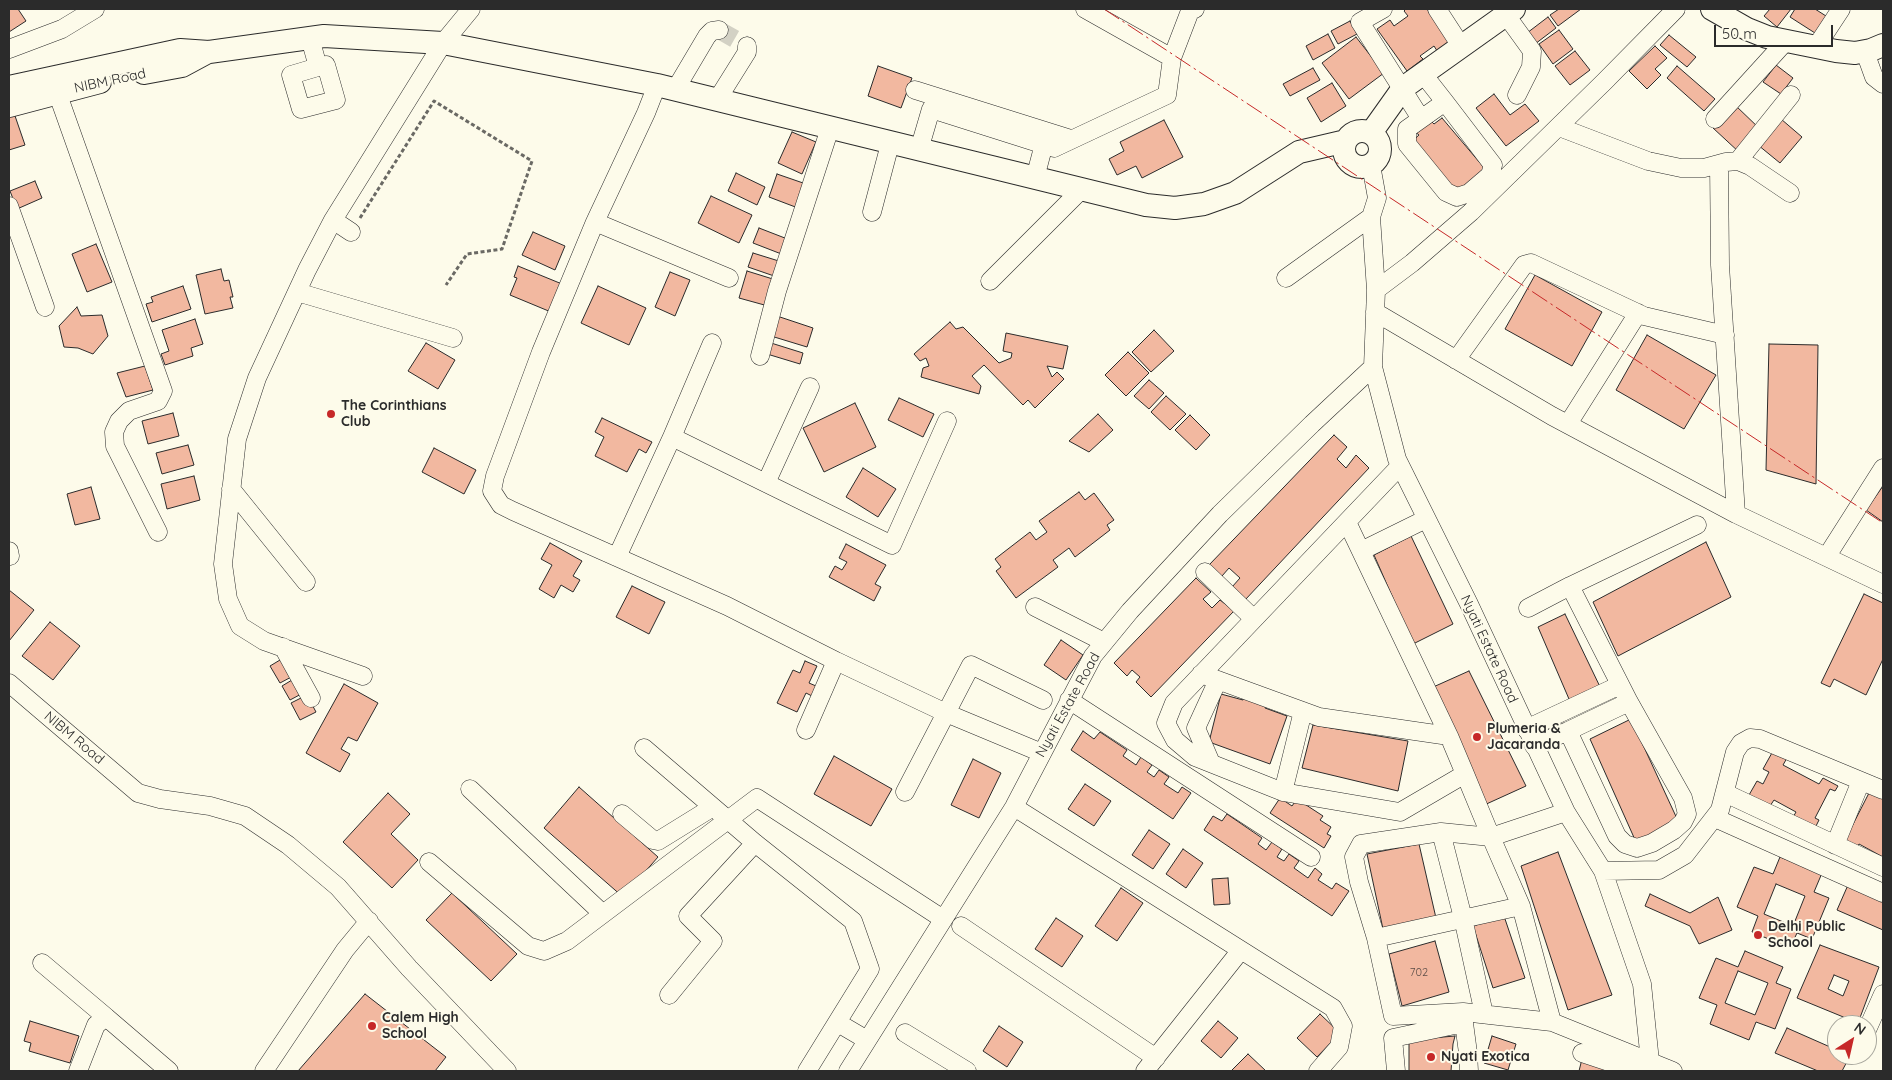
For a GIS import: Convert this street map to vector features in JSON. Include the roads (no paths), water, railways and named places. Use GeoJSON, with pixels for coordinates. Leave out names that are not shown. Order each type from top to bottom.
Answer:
{"type":"FeatureCollection","features":[{"type":"Feature","properties":{"kind":"main road"},"geometry":{"type":"LineString","coordinates":[[1712,9],[1747,29],[1767,37],[1855,53],[1874,48]]}},
{"type":"Feature","properties":{"kind":"main road"},"geometry":{"type":"LineString","coordinates":[[1371,133],[1402,88],[1510,12]]}},
{"type":"Feature","properties":{"kind":"main road"},"geometry":{"type":"LineString","coordinates":[[9,87],[180,50],[208,52],[324,36],[444,42],[666,88],[1146,206],[1174,208],[1204,204],[1235,193],[1299,152],[1346,141],[1354,133],[1365,131],[1371,133],[1379,142],[1381,148],[1378,160],[1372,165],[1361,168],[1350,163],[1344,152],[1346,141]]}},
{"type":"Feature","properties":{"kind":"main road","name":"NIBM Road"},"geometry":{"type":"LineString","coordinates":[[9,106],[104,80],[182,66],[208,52]]}},
{"type":"Feature","properties":{"kind":"street"},"geometry":{"type":"LineString","coordinates":[[9,49],[62,29],[95,9]]}},
{"type":"Feature","properties":{"kind":"street"},"geometry":{"type":"LineString","coordinates":[[363,676],[264,641],[240,626],[228,599],[224,564],[237,439],[257,378],[333,220],[444,42],[471,9]]}},
{"type":"Feature","properties":{"kind":"street"},"geometry":{"type":"LineString","coordinates":[[1085,9],[1172,58]]}},
{"type":"Feature","properties":{"kind":"street"},"geometry":{"type":"LineString","coordinates":[[919,150],[931,109],[1054,148],[1168,95],[1172,58],[1190,11],[1195,9]]}},
{"type":"Feature","properties":{"kind":"street"},"geometry":{"type":"LineString","coordinates":[[1383,9],[1360,22],[1421,119]]}},
{"type":"Feature","properties":{"kind":"street"},"geometry":{"type":"LineString","coordinates":[[1437,9],[1461,46]]}},
{"type":"Feature","properties":{"kind":"street"},"geometry":{"type":"LineString","coordinates":[[1376,290],[1412,263],[1471,212],[1559,127],[1676,9]]}},
{"type":"Feature","properties":{"kind":"street"},"geometry":{"type":"LineString","coordinates":[[1816,47],[1842,9]]}},
{"type":"Feature","properties":{"kind":"street"},"geometry":{"type":"LineString","coordinates":[[1510,12],[1532,51],[1532,67],[1517,95]]}},
{"type":"Feature","properties":{"kind":"street"},"geometry":{"type":"LineString","coordinates":[[719,30],[712,31],[707,36],[646,113],[595,222],[541,352],[495,476],[492,490],[501,505],[727,606],[946,714],[1042,753]]}},
{"type":"Feature","properties":{"kind":"street"},"geometry":{"type":"LineString","coordinates":[[310,38],[318,67]]}},
{"type":"Feature","properties":{"kind":"street"},"geometry":{"type":"LineString","coordinates":[[1715,119],[1786,41]]}},
{"type":"Feature","properties":{"kind":"street"},"geometry":{"type":"LineString","coordinates":[[717,100],[747,52],[747,46]]}},
{"type":"Feature","properties":{"kind":"street"},"geometry":{"type":"LineString","coordinates":[[1874,48],[1874,77],[1883,84]]}},
{"type":"Feature","properties":{"kind":"street"},"geometry":{"type":"LineString","coordinates":[[1423,74],[1445,102],[1493,166],[1490,175],[1469,193],[1457,197],[1446,192],[1407,144],[1407,129],[1445,102]]}},
{"type":"Feature","properties":{"kind":"street"},"geometry":{"type":"LineString","coordinates":[[915,90],[1071,139]]}},
{"type":"Feature","properties":{"kind":"street"},"geometry":{"type":"LineString","coordinates":[[57,92],[163,391],[158,401],[129,411],[120,421],[114,432],[115,446],[158,532]]}},
{"type":"Feature","properties":{"kind":"street"},"geometry":{"type":"LineString","coordinates":[[1738,162],[1792,95]]}},
{"type":"Feature","properties":{"kind":"street"},"geometry":{"type":"LineString","coordinates":[[1559,127],[1648,161],[1681,168],[1704,168],[1738,162],[1750,166],[1790,193]]}},
{"type":"Feature","properties":{"kind":"street"},"geometry":{"type":"LineString","coordinates":[[760,356],[777,291],[830,128]]}},
{"type":"Feature","properties":{"kind":"street"},"geometry":{"type":"LineString","coordinates":[[872,212],[890,144]]}},
{"type":"Feature","properties":{"kind":"street"},"geometry":{"type":"LineString","coordinates":[[1035,178],[1044,144]]}},
{"type":"Feature","properties":{"kind":"street"},"geometry":{"type":"LineString","coordinates":[[1719,164],[1720,265],[1736,514]]}},
{"type":"Feature","properties":{"kind":"street","name":"Nyati Estate Road"},"geometry":{"type":"LineString","coordinates":[[1372,165],[1377,198],[1371,217],[1376,290],[1373,367],[1397,459],[1469,604],[1566,812],[1603,871],[1642,984],[1646,1068]]}},
{"type":"Feature","properties":{"kind":"street"},"geometry":{"type":"LineString","coordinates":[[990,280],[1081,190]]}},
{"type":"Feature","properties":{"kind":"street"},"geometry":{"type":"LineString","coordinates":[[9,206],[45,307]]}},
{"type":"Feature","properties":{"kind":"street"},"geometry":{"type":"LineString","coordinates":[[1286,278],[1371,217]]}},
{"type":"Feature","properties":{"kind":"street"},"geometry":{"type":"LineString","coordinates":[[333,220],[351,232]]}},
{"type":"Feature","properties":{"kind":"street"},"geometry":{"type":"LineString","coordinates":[[595,222],[730,278]]}},
{"type":"Feature","properties":{"kind":"street"},"geometry":{"type":"LineString","coordinates":[[1456,360],[1524,265],[1532,263],[1638,313],[1725,335]]}},
{"type":"Feature","properties":{"kind":"street"},"geometry":{"type":"LineString","coordinates":[[297,292],[453,338]]}},
{"type":"Feature","properties":{"kind":"street"},"geometry":{"type":"LineString","coordinates":[[1375,312],[1568,424],[1736,514],[1883,584]]}},
{"type":"Feature","properties":{"kind":"street"},"geometry":{"type":"LineString","coordinates":[[1568,424],[1638,313]]}},
{"type":"Feature","properties":{"kind":"street"},"geometry":{"type":"LineString","coordinates":[[617,557],[672,437],[712,343]]}},
{"type":"Feature","properties":{"kind":"street","name":"Nyati Estate Road"},"geometry":{"type":"LineString","coordinates":[[848,1071],[1014,807],[1093,656],[1130,611],[1220,514],[1373,367]]}},
{"type":"Feature","properties":{"kind":"street"},"geometry":{"type":"LineString","coordinates":[[766,483],[810,387]]}},
{"type":"Feature","properties":{"kind":"street"},"geometry":{"type":"LineString","coordinates":[[672,437],[892,545],[947,421]]}},
{"type":"Feature","properties":{"kind":"street"},"geometry":{"type":"LineString","coordinates":[[1400,466],[1174,703],[1166,723],[1175,740],[1195,757],[1283,792],[1400,812],[1465,774]]}},
{"type":"Feature","properties":{"kind":"street"},"geometry":{"type":"LineString","coordinates":[[1827,556],[1883,468]]}},
{"type":"Feature","properties":{"kind":"street"},"geometry":{"type":"LineString","coordinates":[[231,489],[306,582]]}},
{"type":"Feature","properties":{"kind":"street"},"geometry":{"type":"LineString","coordinates":[[1361,551],[1426,519]]}},
{"type":"Feature","properties":{"kind":"street"},"geometry":{"type":"LineString","coordinates":[[1347,522],[1450,736],[1521,906],[1552,1022]]}},
{"type":"Feature","properties":{"kind":"street"},"geometry":{"type":"LineString","coordinates":[[1528,608],[1697,525]]}},
{"type":"Feature","properties":{"kind":"street"},"geometry":{"type":"LineString","coordinates":[[1205,572],[1254,619]]}},
{"type":"Feature","properties":{"kind":"street"},"geometry":{"type":"LineString","coordinates":[[1568,731],[1617,836],[1625,844],[1637,848],[1652,843],[1674,830],[1683,822],[1687,814],[1683,798],[1629,702],[1570,586]]}},
{"type":"Feature","properties":{"kind":"street"},"geometry":{"type":"LineString","coordinates":[[1035,607],[1104,642]]}},
{"type":"Feature","properties":{"kind":"street"},"geometry":{"type":"LineString","coordinates":[[283,647],[311,698]]}},
{"type":"Feature","properties":{"kind":"street"},"geometry":{"type":"LineString","coordinates":[[806,730],[836,661]]}},
{"type":"Feature","properties":{"kind":"street"},"geometry":{"type":"LineString","coordinates":[[905,792],[971,665],[1043,700]]}},
{"type":"Feature","properties":{"kind":"street"},"geometry":{"type":"LineString","coordinates":[[1201,674],[1319,717],[1450,736]]}},
{"type":"Feature","properties":{"kind":"street"},"geometry":{"type":"LineString","coordinates":[[1211,763],[1196,728],[1218,680]]}},
{"type":"Feature","properties":{"kind":"street","name":"NIBM Road"},"geometry":{"type":"LineString","coordinates":[[9,684],[138,793],[160,799],[210,806],[245,816],[312,863],[338,886],[369,922]]}},
{"type":"Feature","properties":{"kind":"street"},"geometry":{"type":"LineString","coordinates":[[1526,729],[1620,685]]}},
{"type":"Feature","properties":{"kind":"street"},"geometry":{"type":"LineString","coordinates":[[1070,700],[1311,856]]}},
{"type":"Feature","properties":{"kind":"street"},"geometry":{"type":"LineString","coordinates":[[1534,746],[1629,702]]}},
{"type":"Feature","properties":{"kind":"street"},"geometry":{"type":"LineString","coordinates":[[1283,792],[1303,711]]}},
{"type":"Feature","properties":{"kind":"street"},"geometry":{"type":"LineString","coordinates":[[1603,871],[1659,870],[1686,855],[1720,810],[1735,752],[1741,743],[1750,738],[1760,739],[1883,790]]}},
{"type":"Feature","properties":{"kind":"street"},"geometry":{"type":"LineString","coordinates":[[644,748],[755,843],[853,921],[870,968],[807,1071]]}},
{"type":"Feature","properties":{"kind":"street"},"geometry":{"type":"LineString","coordinates":[[1835,845],[1860,781]]}},
{"type":"Feature","properties":{"kind":"street"},"geometry":{"type":"LineString","coordinates":[[470,789],[603,914]]}},
{"type":"Feature","properties":{"kind":"street"},"geometry":{"type":"LineString","coordinates":[[1725,793],[1883,867]]}},
{"type":"Feature","properties":{"kind":"street"},"geometry":{"type":"LineString","coordinates":[[429,862],[528,946],[544,951],[567,942],[757,798],[943,919]]}},
{"type":"Feature","properties":{"kind":"street"},"geometry":{"type":"LineString","coordinates":[[622,814],[653,840],[658,841],[713,807]]}},
{"type":"Feature","properties":{"kind":"street"},"geometry":{"type":"LineString","coordinates":[[1014,807],[1333,1008],[1343,1026],[1339,1047],[1318,1071]]}},
{"type":"Feature","properties":{"kind":"street"},"geometry":{"type":"LineString","coordinates":[[1566,812],[1492,836],[1441,832],[1361,844],[1354,857],[1359,882],[1376,938],[1393,1016],[1463,1012],[1552,1022],[1646,1068]]}},
{"type":"Feature","properties":{"kind":"street"},"geometry":{"type":"LineString","coordinates":[[1715,818],[1883,893]]}},
{"type":"Feature","properties":{"kind":"street"},"geometry":{"type":"LineString","coordinates":[[1441,832],[1463,918],[1484,1014]]}},
{"type":"Feature","properties":{"kind":"street"},"geometry":{"type":"LineString","coordinates":[[668,995],[713,941],[688,916],[755,843]]}},
{"type":"Feature","properties":{"kind":"street"},"geometry":{"type":"LineString","coordinates":[[1376,938],[1521,906]]}},
{"type":"Feature","properties":{"kind":"street"},"geometry":{"type":"LineString","coordinates":[[264,1071],[345,950],[369,922],[409,968],[507,1071]]}},
{"type":"Feature","properties":{"kind":"street"},"geometry":{"type":"LineString","coordinates":[[961,926],[1151,1065],[1241,950]]}},
{"type":"Feature","properties":{"kind":"street"},"geometry":{"type":"LineString","coordinates":[[42,963],[169,1071]]}},
{"type":"Feature","properties":{"kind":"street"},"geometry":{"type":"LineString","coordinates":[[1874,1015],[1883,994]]}},
{"type":"Feature","properties":{"kind":"street"},"geometry":{"type":"LineString","coordinates":[[78,1071],[96,1025],[106,1017]]}},
{"type":"Feature","properties":{"kind":"street"},"geometry":{"type":"LineString","coordinates":[[838,1023],[867,1040]]}},
{"type":"Feature","properties":{"kind":"street"},"geometry":{"type":"LineString","coordinates":[[1396,1071],[1393,1038],[1464,1023],[1468,1071]]}},
{"type":"Feature","properties":{"kind":"street"},"geometry":{"type":"LineString","coordinates":[[905,1033],[967,1071]]}},
{"type":"Feature","properties":{"kind":"street"},"geometry":{"type":"LineString","coordinates":[[1582,1053],[1646,1068],[1673,1071]]}},
{"type":"Feature","properties":{"kind":"tunnel"},"geometry":{"type":"LineString","coordinates":[[719,30],[747,46]]}},
{"type":"Feature","properties":{"kind":"place","name":"The Corinthians Club"},"geometry":{"type":"Point","coordinates":[331,414]}},
{"type":"Feature","properties":{"kind":"place","name":"Plumeria & Jacaranda"},"geometry":{"type":"Point","coordinates":[1477,737]}},
{"type":"Feature","properties":{"kind":"place","name":"Delhi Public School"},"geometry":{"type":"Point","coordinates":[1758,935]}},
{"type":"Feature","properties":{"kind":"place","name":"Calem High School"},"geometry":{"type":"Point","coordinates":[372,1026]}},
{"type":"Feature","properties":{"kind":"place","name":"Nyati Exotica"},"geometry":{"type":"Point","coordinates":[1431,1057]}}]}
